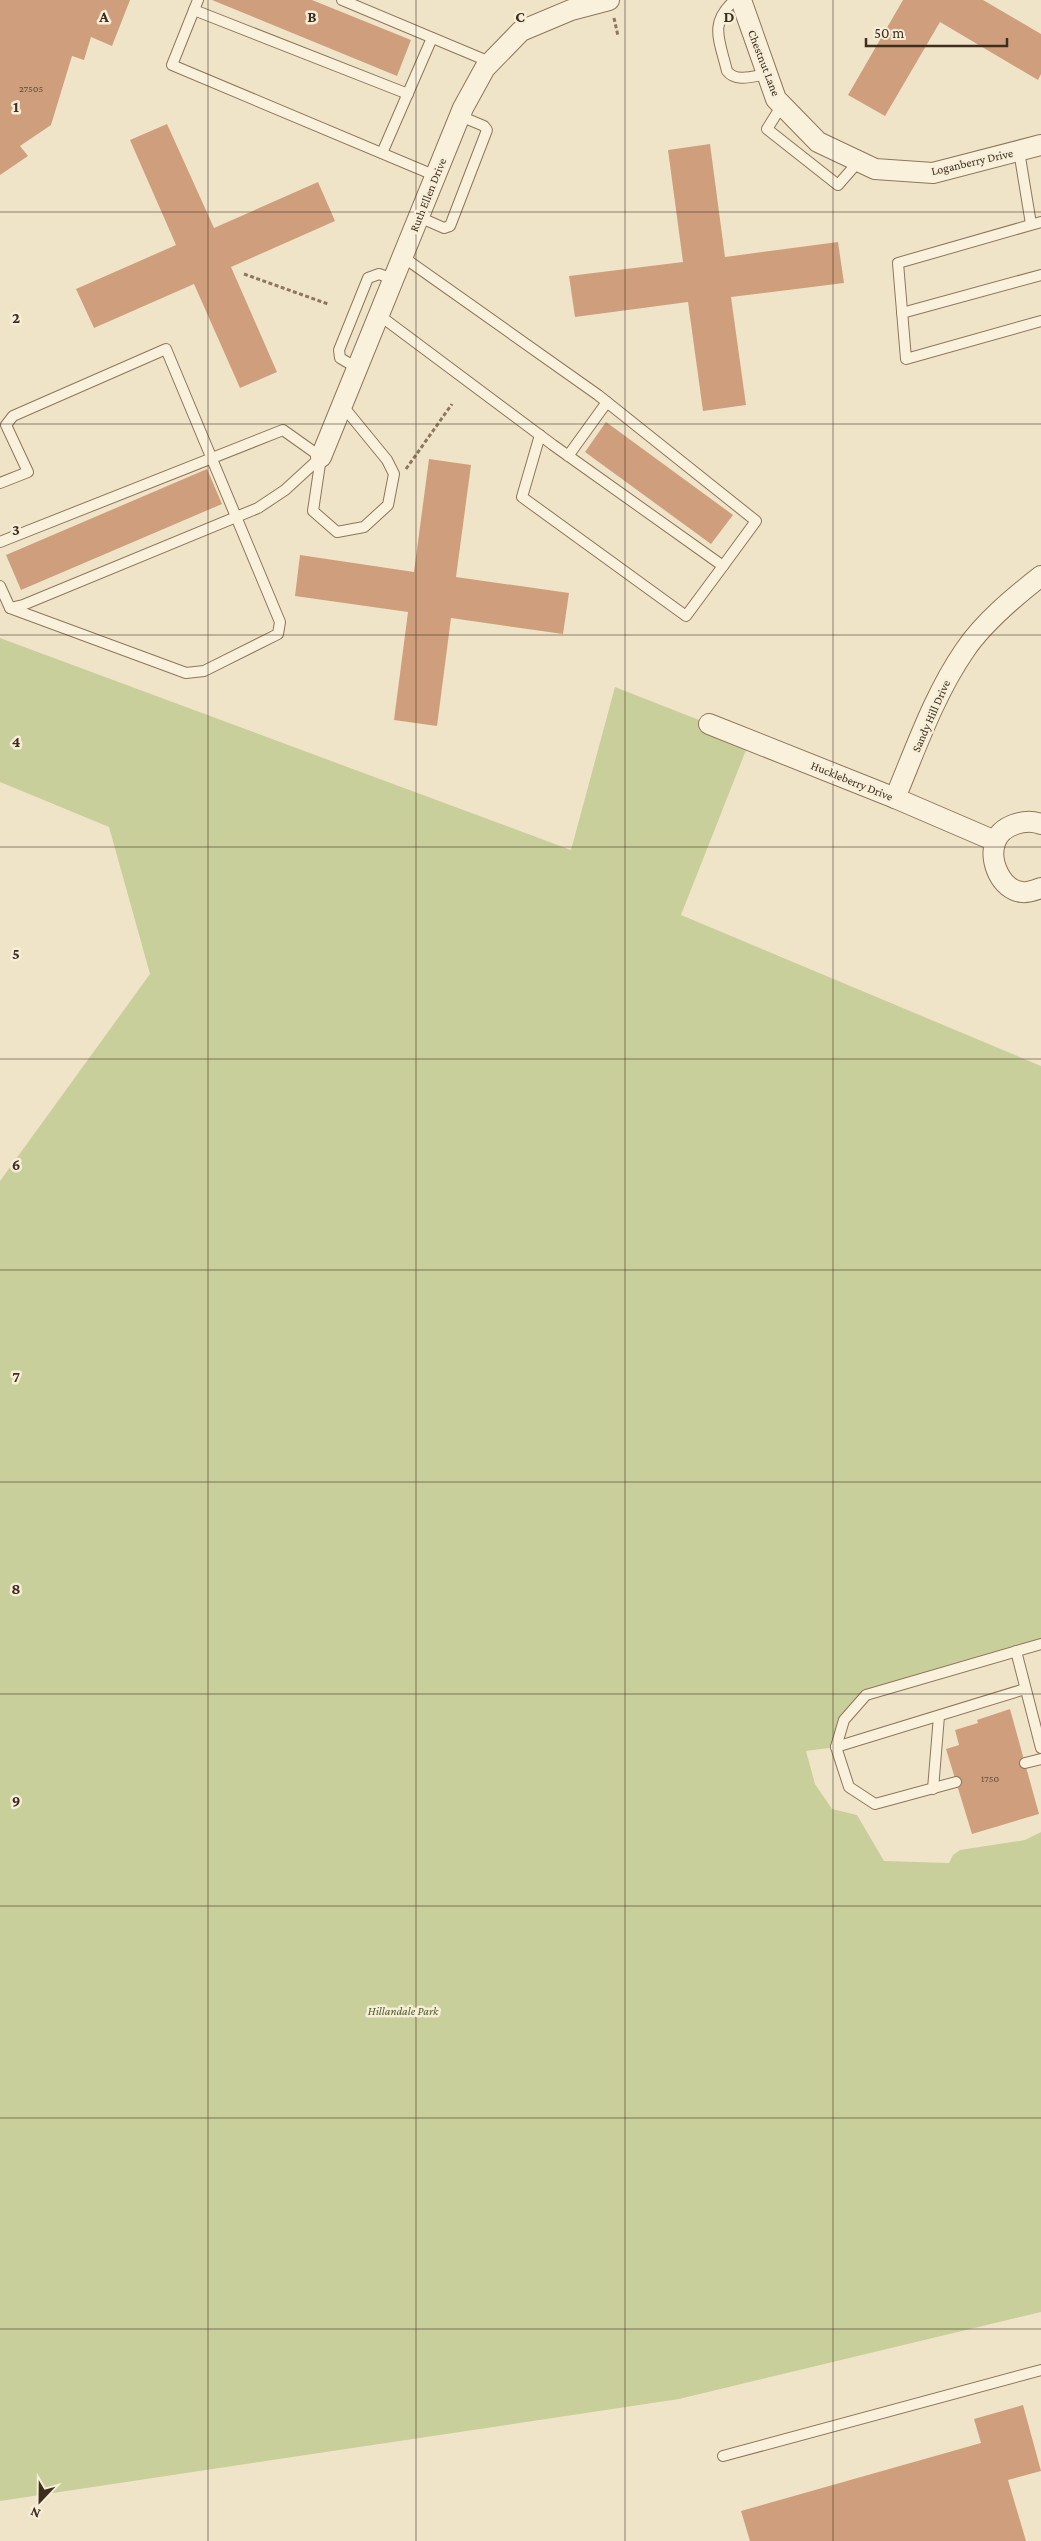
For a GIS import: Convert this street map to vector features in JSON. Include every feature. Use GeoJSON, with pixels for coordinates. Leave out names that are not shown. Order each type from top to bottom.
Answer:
{"type":"FeatureCollection","features":[{"type":"Feature","properties":{"kind":"street","name":"Chestnut Lane"},"geometry":{"type":"LineString","coordinates":[[741,0],[776,99],[818,142]]}},
{"type":"Feature","properties":{"kind":"street","name":"Ruth Ellen Drive"},"geometry":{"type":"LineString","coordinates":[[320,457],[460,116],[485,68],[521,31],[571,10],[611,8]]}},
{"type":"Feature","properties":{"kind":"street","name":"Loganberry Drive"},"geometry":{"type":"LineString","coordinates":[[818,142],[875,169],[933,174],[1041,145]]}},
{"type":"Feature","properties":{"kind":"street","name":"Sandy Hill Drive"},"geometry":{"type":"LineString","coordinates":[[895,798],[943,685],[966,648],[1011,600],[1041,576]]}},
{"type":"Feature","properties":{"kind":"street","name":"Huckleberry Drive"},"geometry":{"type":"LineString","coordinates":[[709,724],[895,798],[995,841]]}},
{"type":"Feature","properties":{"kind":"street"},"geometry":{"type":"LineString","coordinates":[[1041,824],[1035,821],[1014,824],[995,841],[994,857],[1001,878],[1010,887],[1022,892],[1041,888]]}},
{"type":"Feature","properties":{"kind":"lane"},"geometry":{"type":"LineString","coordinates":[[342,0],[357,3],[432,38],[490,62]]}},
{"type":"Feature","properties":{"kind":"lane"},"geometry":{"type":"LineString","coordinates":[[735,0],[723,10],[718,20],[717,30],[727,71],[731,77],[737,79],[767,74]]}},
{"type":"Feature","properties":{"kind":"lane"},"geometry":{"type":"LineString","coordinates":[[408,94],[196,5],[172,65],[436,176]]}},
{"type":"Feature","properties":{"kind":"lane"},"geometry":{"type":"LineString","coordinates":[[382,153],[432,38]]}},
{"type":"Feature","properties":{"kind":"lane"},"geometry":{"type":"LineString","coordinates":[[782,104],[767,129],[838,185],[859,161]]}},
{"type":"Feature","properties":{"kind":"lane"},"geometry":{"type":"LineString","coordinates":[[419,217],[444,228],[450,226],[487,130],[484,126],[460,116]]}},
{"type":"Feature","properties":{"kind":"lane"},"geometry":{"type":"LineString","coordinates":[[1018,151],[1036,223],[898,263],[906,359],[1041,321]]}},
{"type":"Feature","properties":{"kind":"lane"},"geometry":{"type":"LineString","coordinates":[[403,256],[607,402],[756,521],[686,616],[522,497],[540,435]]}},
{"type":"Feature","properties":{"kind":"lane"},"geometry":{"type":"LineString","coordinates":[[357,368],[340,358],[339,350],[357,305],[368,278],[379,274],[393,279]]}},
{"type":"Feature","properties":{"kind":"lane"},"geometry":{"type":"LineString","coordinates":[[902,313],[1041,275]]}},
{"type":"Feature","properties":{"kind":"lane"},"geometry":{"type":"LineString","coordinates":[[379,315],[568,456],[723,566]]}},
{"type":"Feature","properties":{"kind":"lane"},"geometry":{"type":"LineString","coordinates":[[0,483],[28,472],[6,425],[13,416],[166,348],[280,622],[278,634],[204,671],[186,673],[10,608],[0,586]]}},
{"type":"Feature","properties":{"kind":"lane"},"geometry":{"type":"LineString","coordinates":[[568,456],[607,402]]}},
{"type":"Feature","properties":{"kind":"lane"},"geometry":{"type":"LineString","coordinates":[[320,457],[313,511],[337,532],[364,527],[388,504],[394,474],[387,460],[342,406]]}},
{"type":"Feature","properties":{"kind":"lane"},"geometry":{"type":"LineString","coordinates":[[0,542],[283,430],[320,457]]}},
{"type":"Feature","properties":{"kind":"lane"},"geometry":{"type":"LineString","coordinates":[[10,608],[23,605],[258,508],[285,490],[320,457]]}},
{"type":"Feature","properties":{"kind":"lane"},"geometry":{"type":"LineString","coordinates":[[956,1782],[875,1804],[849,1787],[836,1747],[844,1720],[866,1695],[1041,1644]]}},
{"type":"Feature","properties":{"kind":"lane"},"geometry":{"type":"LineString","coordinates":[[1016,1651],[1041,1748]]}},
{"type":"Feature","properties":{"kind":"lane"},"geometry":{"type":"LineString","coordinates":[[836,1747],[1025,1689]]}},
{"type":"Feature","properties":{"kind":"lane"},"geometry":{"type":"LineString","coordinates":[[933,1789],[939,1716]]}},
{"type":"Feature","properties":{"kind":"lane"},"geometry":{"type":"LineString","coordinates":[[1025,1763],[1041,1759]]}},
{"type":"Feature","properties":{"kind":"lane"},"geometry":{"type":"LineString","coordinates":[[724,2456],[1041,2370]]}},
{"type":"Feature","properties":{"kind":"path"},"geometry":{"type":"LineString","coordinates":[[611,8],[618,36]]}},
{"type":"Feature","properties":{"kind":"path"},"geometry":{"type":"LineString","coordinates":[[244,274],[328,304]]}},
{"type":"Feature","properties":{"kind":"path"},"geometry":{"type":"LineString","coordinates":[[404,472],[452,404]]}},
{"type":"Feature","properties":{"kind":"green space","name":"Hillandale Park"},"geometry":{"type":"Polygon","coordinates":[[[0,638],[571,850],[615,687],[750,740],[681,915],[1041,1066],[1041,1644],[866,1695],[844,1720],[836,1747],[806,1751],[815,1784],[832,1809],[857,1815],[884,1861],[949,1863],[953,1855],[960,1850],[1025,1840],[1041,1832],[1041,2312],[679,2399],[0,2501],[0,1181],[150,974],[109,827],[0,782],[0,638]]]}},
{"type":"Feature","properties":{"kind":"building"},"geometry":{"type":"Polygon","coordinates":[[[0,0],[130,0],[112,46],[91,37],[84,60],[72,56],[51,125],[20,146],[28,156],[0,175],[0,0]]]}},
{"type":"Feature","properties":{"kind":"building"},"geometry":{"type":"Polygon","coordinates":[[[212,0],[312,0],[411,40],[397,76],[212,0]]]}},
{"type":"Feature","properties":{"kind":"building"},"geometry":{"type":"Polygon","coordinates":[[[903,0],[983,0],[1041,34],[1041,74],[1038,80],[940,22],[885,116],[848,95],[903,0]]]}},
{"type":"Feature","properties":{"kind":"building"},"geometry":{"type":"Polygon","coordinates":[[[167,124],[214,228],[318,182],[335,221],[231,267],[277,372],[240,388],[194,284],[94,328],[76,289],[176,245],[130,140],[167,124]]]}},
{"type":"Feature","properties":{"kind":"building"},"geometry":{"type":"Polygon","coordinates":[[[710,144],[725,257],[838,242],[844,283],[731,297],[746,405],[703,411],[688,302],[575,317],[569,276],[683,262],[668,150],[710,144]]]}},
{"type":"Feature","properties":{"kind":"building"},"geometry":{"type":"Polygon","coordinates":[[[606,422],[733,515],[711,544],[585,452],[606,422]]]}},
{"type":"Feature","properties":{"kind":"building"},"geometry":{"type":"Polygon","coordinates":[[[429,459],[471,465],[456,577],[569,593],[563,634],[451,618],[437,726],[394,720],[408,612],[295,596],[300,555],[414,572],[429,459]]]}},
{"type":"Feature","properties":{"kind":"building"},"geometry":{"type":"Polygon","coordinates":[[[207,469],[222,504],[21,590],[6,555],[207,469]]]}},
{"type":"Feature","properties":{"kind":"building"},"geometry":{"type":"Polygon","coordinates":[[[1010,1709],[1039,1814],[972,1834],[946,1749],[959,1745],[955,1730],[978,1723],[977,1720],[1010,1709]]]}},
{"type":"Feature","properties":{"kind":"building"},"geometry":{"type":"Polygon","coordinates":[[[1023,2405],[1041,2471],[1008,2480],[1026,2541],[750,2541],[741,2511],[981,2443],[974,2419],[1023,2405]]]}}]}
